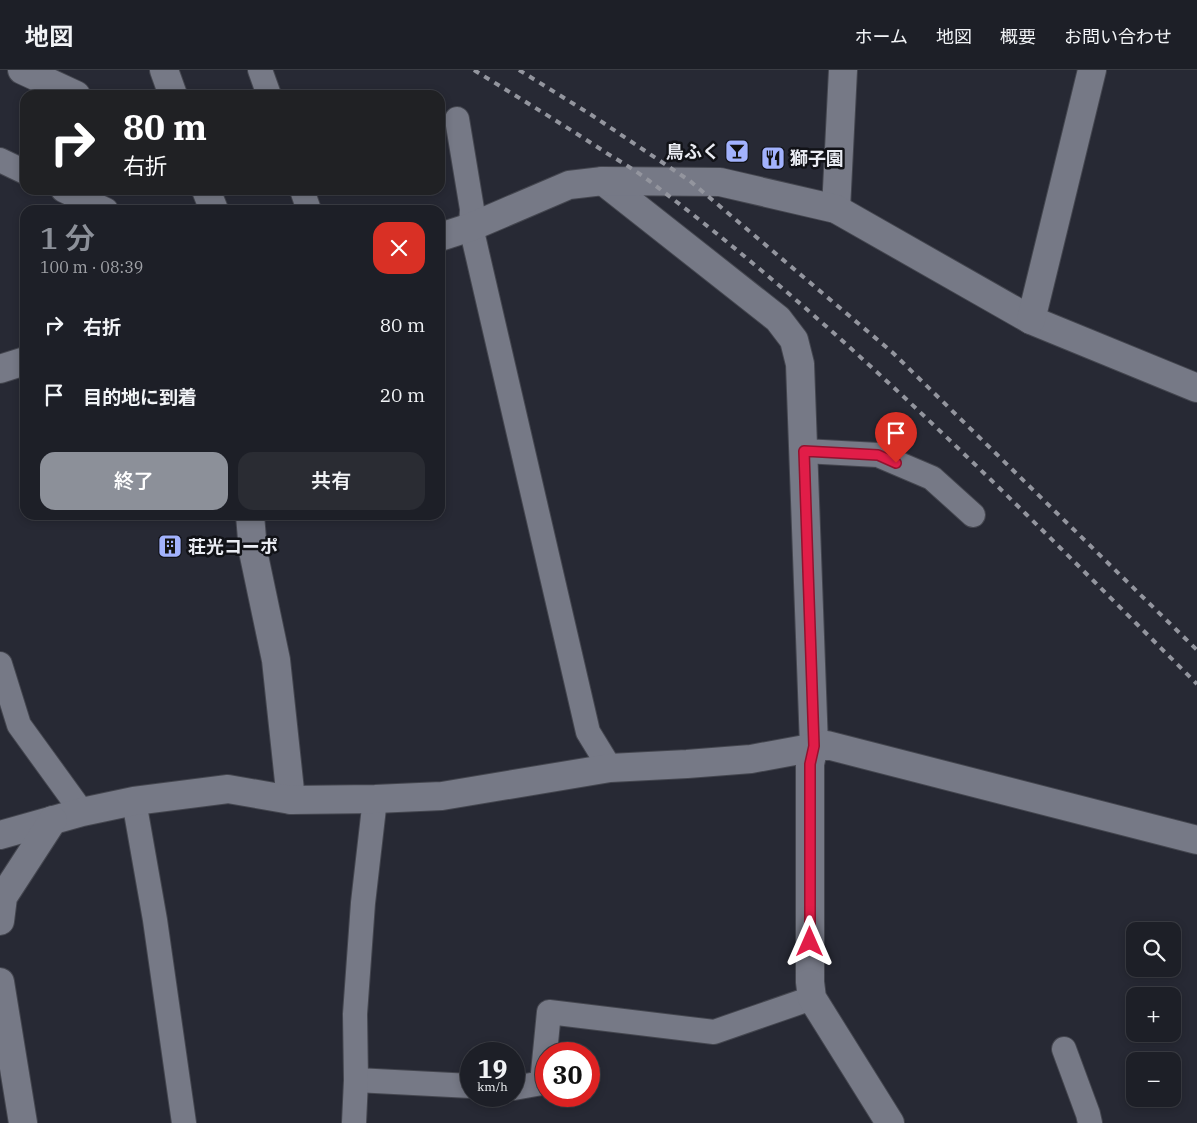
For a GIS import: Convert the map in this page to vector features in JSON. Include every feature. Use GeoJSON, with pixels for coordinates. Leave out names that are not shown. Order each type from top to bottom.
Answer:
{"type":"FeatureCollection","features":[{"type":"Feature","properties":{"kind":"street"},"geometry":{"type":"LineString","coordinates":[[22,70],[65,90]]}},
{"type":"Feature","properties":{"kind":"street"},"geometry":{"type":"LineString","coordinates":[[164,70],[171,90]]}},
{"type":"Feature","properties":{"kind":"street"},"geometry":{"type":"LineString","coordinates":[[836,209],[843,70]]}},
{"type":"Feature","properties":{"kind":"street"},"geometry":{"type":"LineString","coordinates":[[1031,320],[1092,70]]}},
{"type":"Feature","properties":{"kind":"street"},"geometry":{"type":"LineString","coordinates":[[603,181],[778,319],[794,340],[800,364],[814,746],[810,764],[810,982],[812,998],[890,1123]]}},
{"type":"Feature","properties":{"kind":"street"},"geometry":{"type":"LineString","coordinates":[[445,235],[569,185],[603,181],[720,182],[836,209],[1031,320],[1197,388]]}},
{"type":"Feature","properties":{"kind":"street"},"geometry":{"type":"LineString","coordinates":[[0,369],[20,363]]}},
{"type":"Feature","properties":{"kind":"street"},"geometry":{"type":"LineString","coordinates":[[251,520],[254,551],[276,660],[291,800]]}},
{"type":"Feature","properties":{"kind":"street"},"geometry":{"type":"LineString","coordinates":[[0,835],[82,812],[134,801],[228,789],[291,800],[442,796],[610,768],[751,759],[827,745],[1197,840]]}},
{"type":"Feature","properties":{"kind":"street"},"geometry":{"type":"LineString","coordinates":[[0,921],[4,897],[53,820]]}},
{"type":"Feature","properties":{"kind":"street"},"geometry":{"type":"LineString","coordinates":[[0,982],[23,1123]]}},
{"type":"Feature","properties":{"kind":"lane"},"geometry":{"type":"LineString","coordinates":[[260,70],[267,90]]}},
{"type":"Feature","properties":{"kind":"lane"},"geometry":{"type":"LineString","coordinates":[[457,118],[472,209],[471,226],[588,732],[610,768]]}},
{"type":"Feature","properties":{"kind":"lane"},"geometry":{"type":"LineString","coordinates":[[0,160],[20,170]]}},
{"type":"Feature","properties":{"kind":"lane"},"geometry":{"type":"LineString","coordinates":[[74,195],[95,205]]}},
{"type":"Feature","properties":{"kind":"lane"},"geometry":{"type":"LineString","coordinates":[[804,451],[878,455],[932,478],[973,515]]}},
{"type":"Feature","properties":{"kind":"lane"},"geometry":{"type":"LineString","coordinates":[[0,664],[20,725],[82,812]]}},
{"type":"Feature","properties":{"kind":"lane"},"geometry":{"type":"LineString","coordinates":[[354,1123],[356,1080],[355,1014],[363,903],[375,799]]}},
{"type":"Feature","properties":{"kind":"lane"},"geometry":{"type":"LineString","coordinates":[[134,801],[156,920],[184,1123]]}},
{"type":"Feature","properties":{"kind":"lane"},"geometry":{"type":"LineString","coordinates":[[525,1086],[542,1083],[549,1012],[714,1032],[812,998]]}},
{"type":"Feature","properties":{"kind":"lane"},"geometry":{"type":"LineString","coordinates":[[1064,1049],[1090,1123]]}},
{"type":"Feature","properties":{"kind":"lane"},"geometry":{"type":"LineString","coordinates":[[356,1080],[460,1085]]}},
{"type":"Feature","properties":{"kind":"railway"},"geometry":{"type":"LineString","coordinates":[[474,70],[641,175],[725,240],[796,300],[865,361],[1000,488],[1197,684]]}},
{"type":"Feature","properties":{"kind":"railway"},"geometry":{"type":"LineString","coordinates":[[519,70],[590,114],[690,181],[892,352],[1197,650]]}},
{"type":"Feature","properties":{"kind":"place","name":"鳥ふく"},"geometry":{"type":"Point","coordinates":[737,151]}},
{"type":"Feature","properties":{"kind":"place","name":"獅子園"},"geometry":{"type":"Point","coordinates":[773,158]}},
{"type":"Feature","properties":{"kind":"place","name":"荘光コーポ"},"geometry":{"type":"Point","coordinates":[170,546]}},
{"type":"Feature","properties":{"kind":"route"},"geometry":{"type":"LineString","coordinates":[[810,942],[810,764],[814,746],[804,451],[878,455],[896,463]]}}]}
